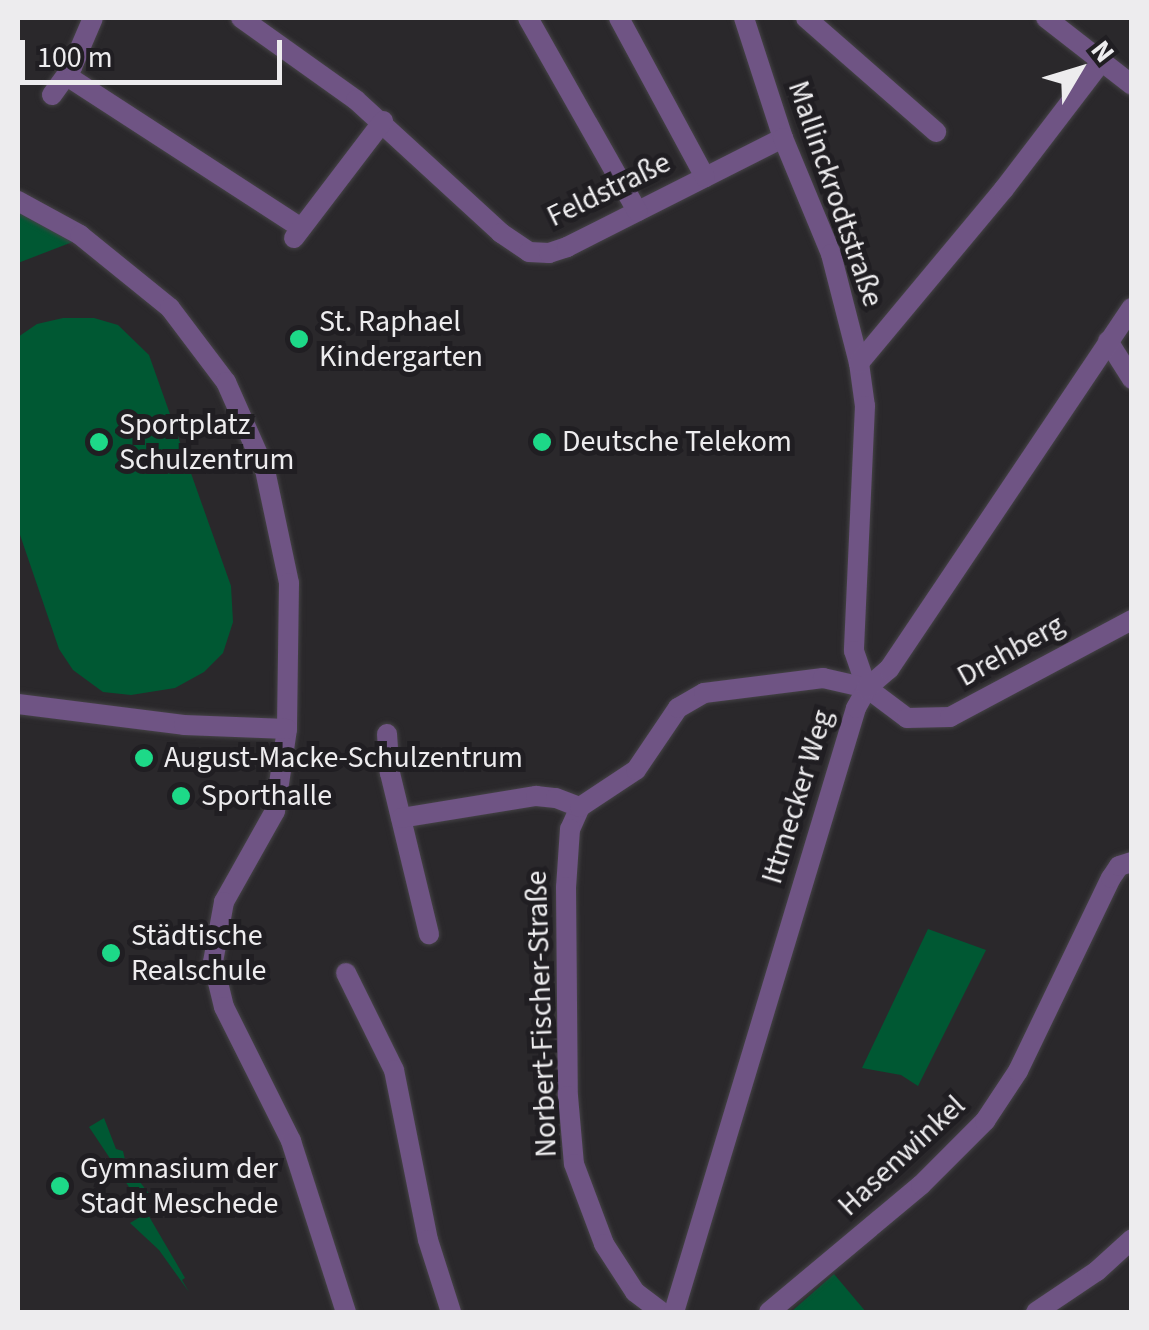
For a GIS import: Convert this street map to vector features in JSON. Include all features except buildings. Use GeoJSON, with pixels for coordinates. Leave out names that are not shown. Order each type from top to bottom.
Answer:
{"type":"FeatureCollection","features":[{"type":"Feature","properties":{"kind":"street"},"geometry":{"type":"LineString","coordinates":[[52,95],[67,76],[93,18]]}},
{"type":"Feature","properties":{"kind":"street","name":"Feldstraße"},"geometry":{"type":"LineString","coordinates":[[241,18],[382,122],[500,233],[528,252],[561,250],[783,138]]}},
{"type":"Feature","properties":{"kind":"street"},"geometry":{"type":"LineString","coordinates":[[528,18],[637,210]]}},
{"type":"Feature","properties":{"kind":"street"},"geometry":{"type":"LineString","coordinates":[[619,18],[705,177]]}},
{"type":"Feature","properties":{"kind":"street","name":"Mallinckrodtstraße"},"geometry":{"type":"LineString","coordinates":[[744,18],[783,138],[831,254],[860,363],[865,419],[854,651],[867,688]]}},
{"type":"Feature","properties":{"kind":"street","name":"Mallinckrodtstraße"},"geometry":{"type":"LineString","coordinates":[[806,18],[936,132]]}},
{"type":"Feature","properties":{"kind":"street"},"geometry":{"type":"LineString","coordinates":[[1046,18],[1132,85]]}},
{"type":"Feature","properties":{"kind":"street"},"geometry":{"type":"LineString","coordinates":[[860,363],[1004,189],[1102,61]]}},
{"type":"Feature","properties":{"kind":"street"},"geometry":{"type":"LineString","coordinates":[[67,76],[298,233],[382,122]]}},
{"type":"Feature","properties":{"kind":"street"},"geometry":{"type":"LineString","coordinates":[[18,201],[80,235],[158,296],[207,353],[235,397],[265,470],[285,554],[291,630],[287,730],[274,811],[224,902],[213,962],[224,1007],[291,1141],[346,1312]]}},
{"type":"Feature","properties":{"kind":"street","name":"Ittmecker Weg"},"geometry":{"type":"LineString","coordinates":[[674,1312],[854,716],[867,688],[888,669],[1132,308]]}},
{"type":"Feature","properties":{"kind":"street"},"geometry":{"type":"LineString","coordinates":[[1108,341],[1132,379]]}},
{"type":"Feature","properties":{"kind":"street","name":"Drehberg"},"geometry":{"type":"LineString","coordinates":[[867,688],[907,718],[950,718],[1132,620]]}},
{"type":"Feature","properties":{"kind":"street"},"geometry":{"type":"LineString","coordinates":[[401,818],[536,796],[580,807],[636,770],[678,708],[704,693],[823,678],[867,688]]}},
{"type":"Feature","properties":{"kind":"street"},"geometry":{"type":"LineString","coordinates":[[18,704],[165,724],[287,730]]}},
{"type":"Feature","properties":{"kind":"street"},"geometry":{"type":"LineString","coordinates":[[387,734],[390,773],[430,934]]}},
{"type":"Feature","properties":{"kind":"street","name":"Norbert-Fischer-Straße"},"geometry":{"type":"LineString","coordinates":[[580,807],[570,830],[566,887],[568,1096],[574,1164],[604,1244],[636,1292],[662,1312]]}},
{"type":"Feature","properties":{"kind":"street","name":"Hasenwinkel"},"geometry":{"type":"LineString","coordinates":[[768,1312],[921,1185],[985,1121],[1018,1072],[1110,878],[1120,866],[1132,862]]}},
{"type":"Feature","properties":{"kind":"street"},"geometry":{"type":"LineString","coordinates":[[346,973],[394,1070],[428,1240],[451,1312]]}},
{"type":"Feature","properties":{"kind":"street"},"geometry":{"type":"LineString","coordinates":[[1036,1312],[1097,1270],[1132,1239]]}},
{"type":"Feature","properties":{"kind":"green space"},"geometry":{"type":"Polygon","coordinates":[[[18,212],[75,241],[18,263],[18,212]]]}},
{"type":"Feature","properties":{"kind":"green space","name":"Sportplatz Schulzentrum"},"geometry":{"type":"Polygon","coordinates":[[[63,318],[94,318],[118,325],[149,355],[231,586],[233,622],[223,653],[204,672],[175,688],[131,695],[103,692],[73,670],[59,649],[18,529],[18,337],[37,324],[63,318]]]}},
{"type":"Feature","properties":{"kind":"green space"},"geometry":{"type":"Polygon","coordinates":[[[928,929],[986,950],[918,1086],[901,1075],[862,1068],[928,929]]]}},
{"type":"Feature","properties":{"kind":"green space"},"geometry":{"type":"Polygon","coordinates":[[[104,1118],[116,1149],[123,1151],[126,1164],[150,1195],[139,1202],[89,1127],[104,1118]]]}},
{"type":"Feature","properties":{"kind":"green space"},"geometry":{"type":"Polygon","coordinates":[[[147,1213],[185,1278],[182,1280],[189,1292],[159,1250],[130,1223],[147,1213]]]}},
{"type":"Feature","properties":{"kind":"green space"},"geometry":{"type":"Polygon","coordinates":[[[834,1274],[866,1312],[792,1311],[834,1274]]]}},
{"type":"Feature","properties":{"kind":"place","name":"St. Raphael Kindergarten"},"geometry":{"type":"Point","coordinates":[299,339]}},
{"type":"Feature","properties":{"kind":"place","name":"Sportplatz Schulzentrum"},"geometry":{"type":"Point","coordinates":[99,442]}},
{"type":"Feature","properties":{"kind":"place","name":"Deutsche Telekom"},"geometry":{"type":"Point","coordinates":[542,442]}},
{"type":"Feature","properties":{"kind":"place","name":"August-Macke-Schulzentrum"},"geometry":{"type":"Point","coordinates":[144,758]}},
{"type":"Feature","properties":{"kind":"place","name":"Sporthalle"},"geometry":{"type":"Point","coordinates":[181,796]}},
{"type":"Feature","properties":{"kind":"place","name":"Städtische Realschule"},"geometry":{"type":"Point","coordinates":[111,953]}},
{"type":"Feature","properties":{"kind":"place","name":"Gymnasium der Stadt Meschede"},"geometry":{"type":"Point","coordinates":[60,1186]}}]}
